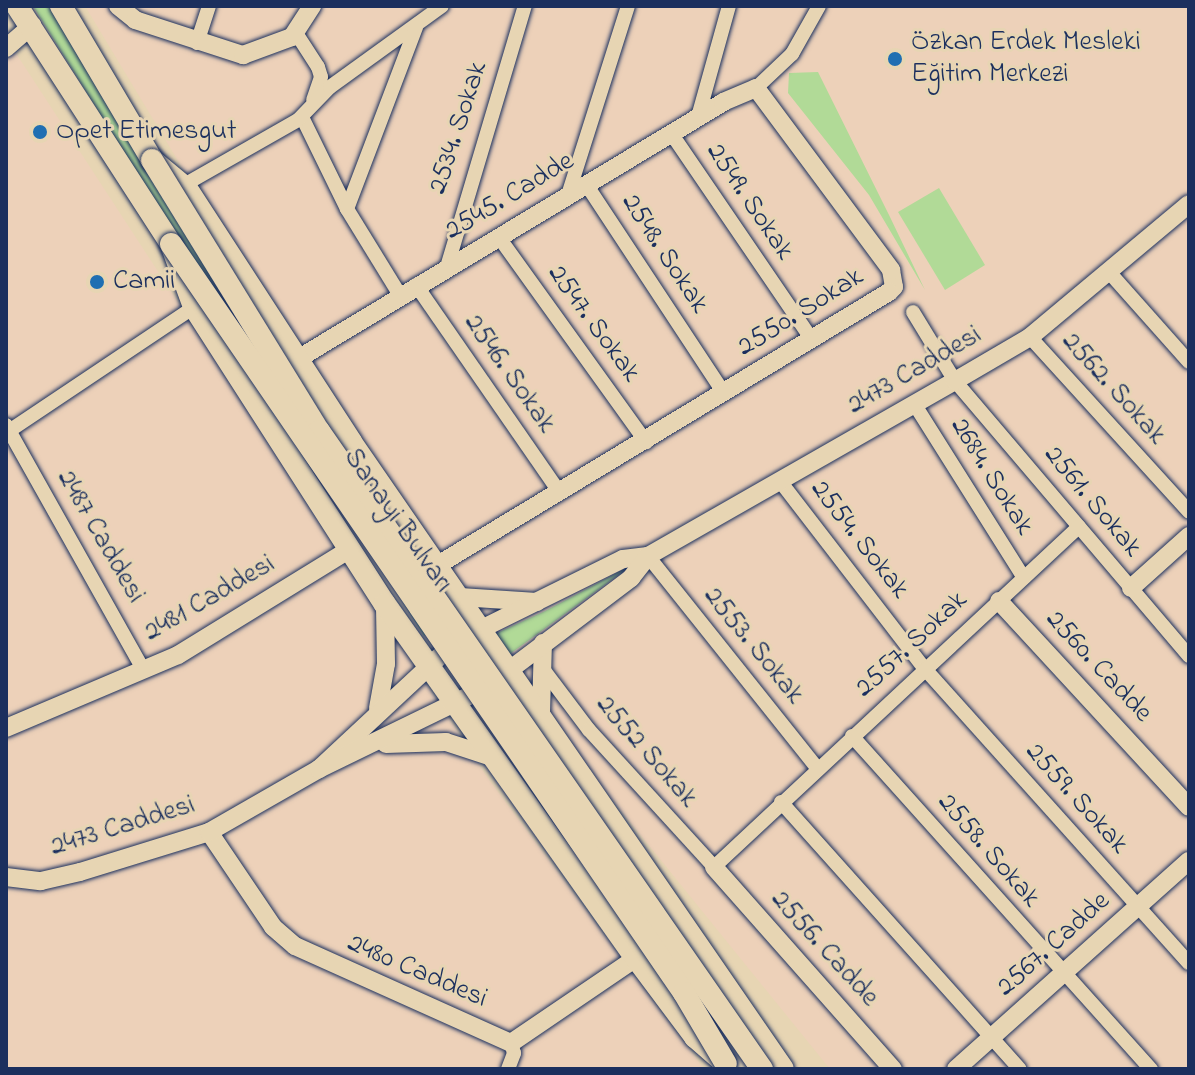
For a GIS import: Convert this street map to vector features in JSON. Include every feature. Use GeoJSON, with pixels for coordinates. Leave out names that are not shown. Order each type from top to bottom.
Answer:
{"type":"FeatureCollection","features":[{"type":"Feature","properties":{"kind":"main road","name":"Sanayi Bulvarı"},"geometry":{"type":"LineString","coordinates":[[17,6],[171,244],[684,993],[727,1066]]}},
{"type":"Feature","properties":{"kind":"main road","name":"Sanayi Bulvarı"},"geometry":{"type":"LineString","coordinates":[[61,6],[152,160],[328,444],[773,1063]]}},
{"type":"Feature","properties":{"kind":"main road"},"geometry":{"type":"LineString","coordinates":[[152,160],[184,185],[296,360],[544,718],[773,1063]]}},
{"type":"Feature","properties":{"kind":"main road"},"geometry":{"type":"LineString","coordinates":[[171,244],[194,307],[384,602],[636,958],[695,1037],[727,1066]]}},
{"type":"Feature","properties":{"kind":"main road"},"geometry":{"type":"LineString","coordinates":[[384,602],[400,606],[424,598],[435,586],[436,566]]}},
{"type":"Feature","properties":{"kind":"main road"},"geometry":{"type":"LineString","coordinates":[[497,761],[497,736],[506,724],[521,716],[544,718]]}},
{"type":"Feature","properties":{"kind":"street"},"geometry":{"type":"LineString","coordinates":[[118,6],[135,20],[197,43],[243,55],[296,33],[312,6]]}},
{"type":"Feature","properties":{"kind":"street"},"geometry":{"type":"LineString","coordinates":[[197,43],[209,6]]}},
{"type":"Feature","properties":{"kind":"street"},"geometry":{"type":"LineString","coordinates":[[184,185],[305,114],[330,87],[442,6]]}},
{"type":"Feature","properties":{"kind":"street","name":"2534. Sokak"},"geometry":{"type":"LineString","coordinates":[[447,267],[525,6]]}},
{"type":"Feature","properties":{"kind":"street"},"geometry":{"type":"LineString","coordinates":[[568,195],[628,6]]}},
{"type":"Feature","properties":{"kind":"street"},"geometry":{"type":"LineString","coordinates":[[698,117],[729,6]]}},
{"type":"Feature","properties":{"kind":"street"},"geometry":{"type":"LineString","coordinates":[[756,88],[792,54],[819,6]]}},
{"type":"Feature","properties":{"kind":"street"},"geometry":{"type":"LineString","coordinates":[[6,48],[32,25]]}},
{"type":"Feature","properties":{"kind":"street"},"geometry":{"type":"LineString","coordinates":[[347,209],[416,26]]}},
{"type":"Feature","properties":{"kind":"street"},"geometry":{"type":"LineString","coordinates":[[296,33],[321,77],[305,114],[347,209],[400,295]]}},
{"type":"Feature","properties":{"kind":"street","name":"2545. Cadde"},"geometry":{"type":"LineString","coordinates":[[296,360],[698,117],[756,88]]}},
{"type":"Feature","properties":{"kind":"street","name":"2550. Sokak"},"geometry":{"type":"LineString","coordinates":[[436,566],[646,442],[889,292],[894,278],[782,116],[756,88]]}},
{"type":"Feature","properties":{"kind":"street","name":"2549. Sokak"},"geometry":{"type":"LineString","coordinates":[[671,133],[812,340]]}},
{"type":"Feature","properties":{"kind":"street","name":"2548. Sokak"},"geometry":{"type":"LineString","coordinates":[[586,184],[724,393]]}},
{"type":"Feature","properties":{"kind":"street","name":"2473 Caddesi"},"geometry":{"type":"LineString","coordinates":[[6,891],[15,878],[121,863],[209,832],[319,769],[456,704],[510,670],[631,578],[648,556],[1030,337],[1187,209]]}},
{"type":"Feature","properties":{"kind":"street","name":"2547. Sokak"},"geometry":{"type":"LineString","coordinates":[[498,236],[646,442]]}},
{"type":"Feature","properties":{"kind":"street"},"geometry":{"type":"LineString","coordinates":[[1109,272],[1189,362]]}},
{"type":"Feature","properties":{"kind":"street","name":"2546. Sokak"},"geometry":{"type":"LineString","coordinates":[[416,285],[560,493]]}},
{"type":"Feature","properties":{"kind":"street"},"geometry":{"type":"LineString","coordinates":[[7,430],[194,307]]}},
{"type":"Feature","properties":{"kind":"street","name":"2561. Sokak"},"geometry":{"type":"LineString","coordinates":[[913,312],[955,381],[1189,656]]}},
{"type":"Feature","properties":{"kind":"street","name":"2562. Sokak"},"geometry":{"type":"LineString","coordinates":[[1030,337],[1189,512]]}},
{"type":"Feature","properties":{"kind":"street","name":"2684. Sokak"},"geometry":{"type":"LineString","coordinates":[[915,405],[1024,578]]}},
{"type":"Feature","properties":{"kind":"street","name":"2487 Caddesi"},"geometry":{"type":"LineString","coordinates":[[7,430],[143,669]]}},
{"type":"Feature","properties":{"kind":"street","name":"2554. Sokak"},"geometry":{"type":"LineString","coordinates":[[780,481],[925,669]]}},
{"type":"Feature","properties":{"kind":"street","name":"2557. Sokak"},"geometry":{"type":"LineString","coordinates":[[714,867],[1079,527]]}},
{"type":"Feature","properties":{"kind":"street"},"geometry":{"type":"LineString","coordinates":[[1131,588],[1189,536]]}},
{"type":"Feature","properties":{"kind":"street","name":"2481 Caddesi"},"geometry":{"type":"LineString","coordinates":[[6,728],[187,650],[350,549]]}},
{"type":"Feature","properties":{"kind":"street","name":"2473 Caddesi"},"geometry":{"type":"LineString","coordinates":[[319,769],[427,664],[482,630],[544,602],[623,559],[648,556]]}},
{"type":"Feature","properties":{"kind":"street","name":"2553. Sokak"},"geometry":{"type":"LineString","coordinates":[[648,556],[817,768]]}},
{"type":"Feature","properties":{"kind":"street"},"geometry":{"type":"LineString","coordinates":[[460,597],[544,602]]}},
{"type":"Feature","properties":{"kind":"street","name":"2560. Cadde"},"geometry":{"type":"LineString","coordinates":[[999,601],[1189,807]]}},
{"type":"Feature","properties":{"kind":"street"},"geometry":{"type":"LineString","coordinates":[[377,710],[385,677],[384,602]]}},
{"type":"Feature","properties":{"kind":"street"},"geometry":{"type":"LineString","coordinates":[[543,643],[544,718]]}},
{"type":"Feature","properties":{"kind":"street","name":"2552 Sokak"},"geometry":{"type":"LineString","coordinates":[[543,669],[589,730],[714,867]]}},
{"type":"Feature","properties":{"kind":"street","name":"2559. Sokak"},"geometry":{"type":"LineString","coordinates":[[925,669],[1189,963]]}},
{"type":"Feature","properties":{"kind":"street","name":"2558. Sokak"},"geometry":{"type":"LineString","coordinates":[[852,736],[1062,976],[1151,1069]]}},
{"type":"Feature","properties":{"kind":"street"},"geometry":{"type":"LineString","coordinates":[[375,745],[446,742],[497,761]]}},
{"type":"Feature","properties":{"kind":"street"},"geometry":{"type":"LineString","coordinates":[[781,802],[1020,1069]]}},
{"type":"Feature","properties":{"kind":"street","name":"2480 Caddesi"},"geometry":{"type":"LineString","coordinates":[[209,832],[273,927],[295,946],[511,1043],[636,958]]}},
{"type":"Feature","properties":{"kind":"street","name":"2567. Cadde"},"geometry":{"type":"LineString","coordinates":[[956,1069],[1189,861]]}},
{"type":"Feature","properties":{"kind":"street"},"geometry":{"type":"LineString","coordinates":[[6,865],[15,878]]}},
{"type":"Feature","properties":{"kind":"street","name":"2556. Cadde"},"geometry":{"type":"LineString","coordinates":[[714,867],[893,1069]]}},
{"type":"Feature","properties":{"kind":"street"},"geometry":{"type":"LineString","coordinates":[[508,1069],[514,1053],[511,1043]]}},
{"type":"Feature","properties":{"kind":"street"},"geometry":{"type":"LineString","coordinates":[[773,1063],[791,1069]]}},
{"type":"Feature","properties":{"kind":"shaded area"},"geometry":{"type":"Polygon","coordinates":[[[85,6],[1189,6],[1189,1069],[830,1069],[418,560],[85,6]]]}},
{"type":"Feature","properties":{"kind":"shaded area"},"geometry":{"type":"Polygon","coordinates":[[[6,38],[487,777],[704,1069],[6,1069],[6,38]]]}},
{"type":"Feature","properties":{"kind":"green space"},"geometry":{"type":"Polygon","coordinates":[[[33,6],[48,6],[442,621],[424,636],[33,6]]]}},
{"type":"Feature","properties":{"kind":"green space"},"geometry":{"type":"Polygon","coordinates":[[[818,72],[925,290],[869,195],[788,93],[789,73],[818,72]]]}},
{"type":"Feature","properties":{"kind":"green space"},"geometry":{"type":"Polygon","coordinates":[[[939,188],[985,265],[945,290],[898,212],[939,188]]]}},
{"type":"Feature","properties":{"kind":"green space"},"geometry":{"type":"Polygon","coordinates":[[[632,565],[510,654],[495,634],[545,611],[632,565]]]}},
{"type":"Feature","properties":{"kind":"place","name":"Özkan Erdek Mesleki Eğitim Merkezi"},"geometry":{"type":"Point","coordinates":[895,59]}},
{"type":"Feature","properties":{"kind":"place","name":"Opet Etimesgut"},"geometry":{"type":"Point","coordinates":[40,132]}},
{"type":"Feature","properties":{"kind":"place","name":"Camii"},"geometry":{"type":"Point","coordinates":[97,282]}}]}
